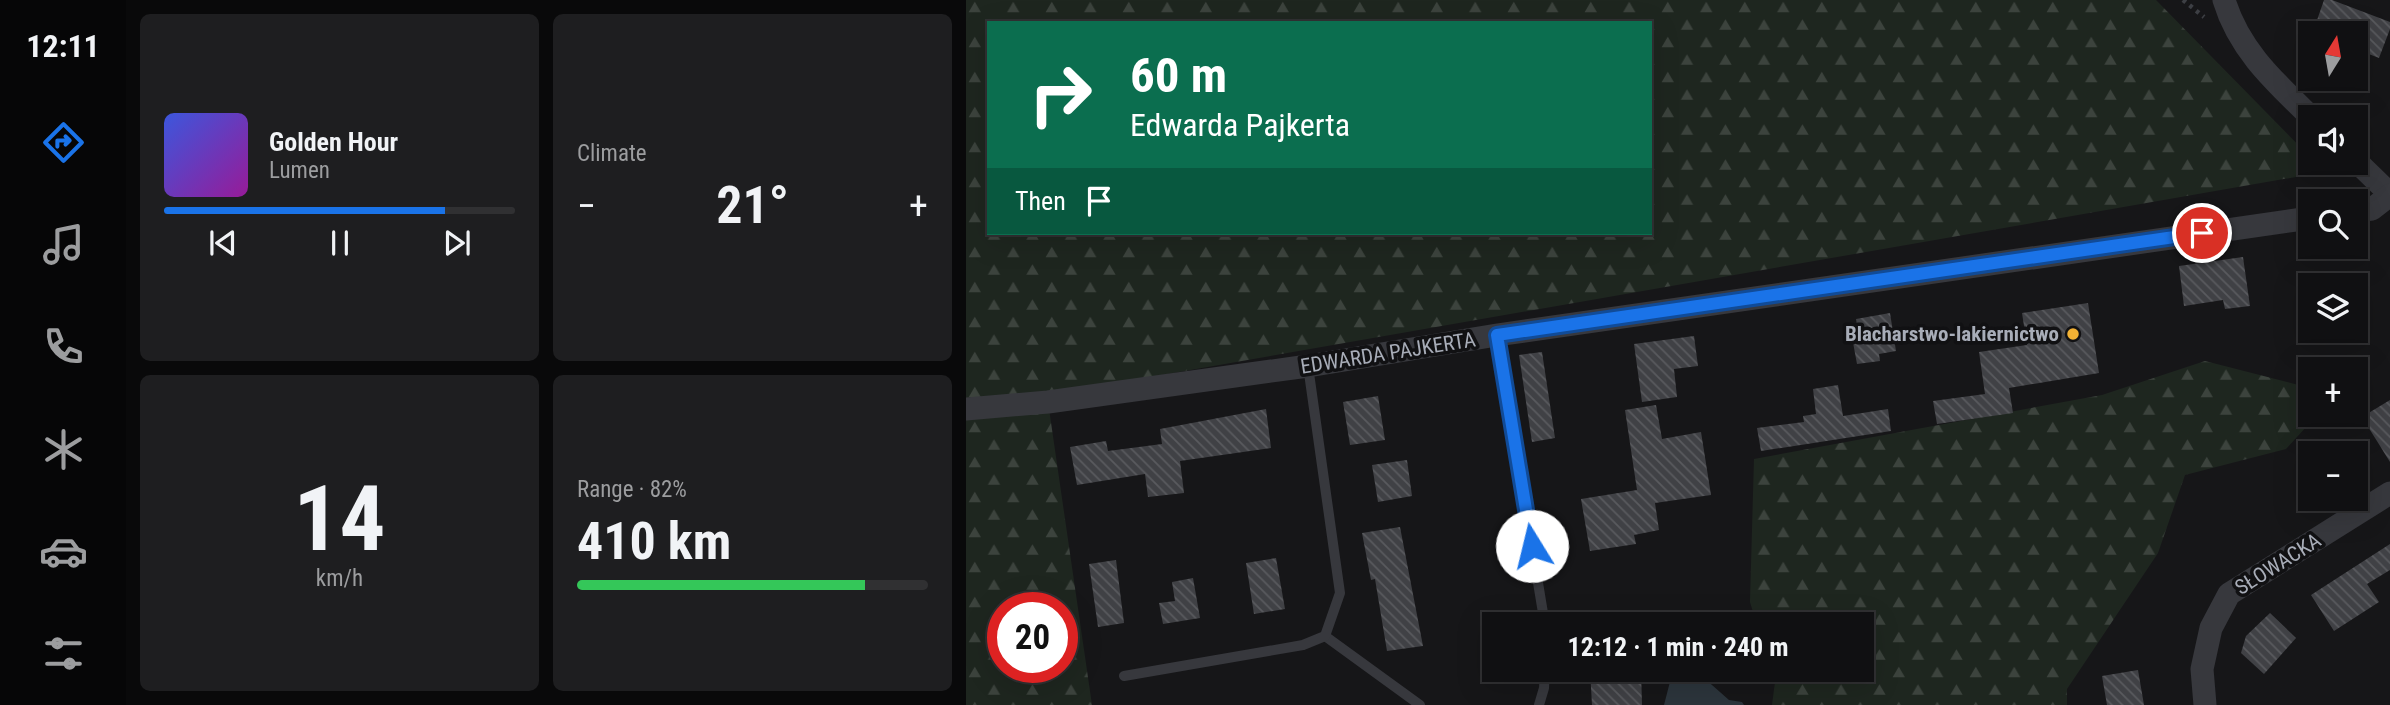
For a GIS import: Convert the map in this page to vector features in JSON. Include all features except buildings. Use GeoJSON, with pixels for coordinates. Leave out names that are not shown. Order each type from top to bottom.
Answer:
{"type":"FeatureCollection","features":[{"type":"Feature","properties":{"kind":"street"},"geometry":{"type":"LineString","coordinates":[[2224,0],[2236,31],[2256,62],[2299,105]]}},
{"type":"Feature","properties":{"kind":"street"},"geometry":{"type":"LineString","coordinates":[[2368,172],[2390,195],[2368,210]]}},
{"type":"Feature","properties":{"kind":"street","name":"EDWARDA PAJKERTA"},"geometry":{"type":"LineString","coordinates":[[966,409],[1048,402],[1308,366],[1497,335],[2298,220]]}},
{"type":"Feature","properties":{"kind":"street","name":"SŁOWACKA"},"geometry":{"type":"LineString","coordinates":[[2205,705],[2202,669],[2211,628],[2229,594],[2390,493]]}},
{"type":"Feature","properties":{"kind":"lane"},"geometry":{"type":"LineString","coordinates":[[1497,335],[1543,612]]}},
{"type":"Feature","properties":{"kind":"lane"},"geometry":{"type":"LineString","coordinates":[[1124,676],[1303,645],[1325,636],[1340,593],[1308,366]]}},
{"type":"Feature","properties":{"kind":"lane"},"geometry":{"type":"LineString","coordinates":[[1325,636],[1420,705]]}},
{"type":"Feature","properties":{"kind":"lane"},"geometry":{"type":"LineString","coordinates":[[1539,705],[1545,682]]}},
{"type":"Feature","properties":{"kind":"path"},"geometry":{"type":"LineString","coordinates":[[2183,0],[2214,24]]}},
{"type":"Feature","properties":{"kind":"green space"},"geometry":{"type":"Polygon","coordinates":[[[966,0],[2156,0],[2298,145],[2298,175],[2307,175],[1047,395],[1076,592],[987,592],[987,683],[1078,683],[1078,609],[1092,705],[966,705],[966,0]]]}},
{"type":"Feature","properties":{"kind":"green space"},"geometry":{"type":"Polygon","coordinates":[[[2205,361],[2298,385],[2298,427],[2306,427],[2286,449],[2185,475],[2158,553],[2067,689],[2067,705],[1772,705],[1775,682],[1874,682],[1874,612],[1753,612],[1750,602],[1754,459],[2102,395],[2205,361]]]}},
{"type":"Feature","properties":{"kind":"shaded area"},"geometry":{"type":"Polygon","coordinates":[[[1670,682],[1709,682],[1729,700],[1742,702],[1744,705],[1664,705],[1670,682]]]}},
{"type":"Feature","properties":{"kind":"place","name":"Blacharstwo-lakiernictwo"},"geometry":{"type":"Point","coordinates":[2073,334]}},
{"type":"Feature","properties":{"kind":"route"},"geometry":{"type":"LineString","coordinates":[[1532,546],[1497,335],[2202,233]]}}]}
